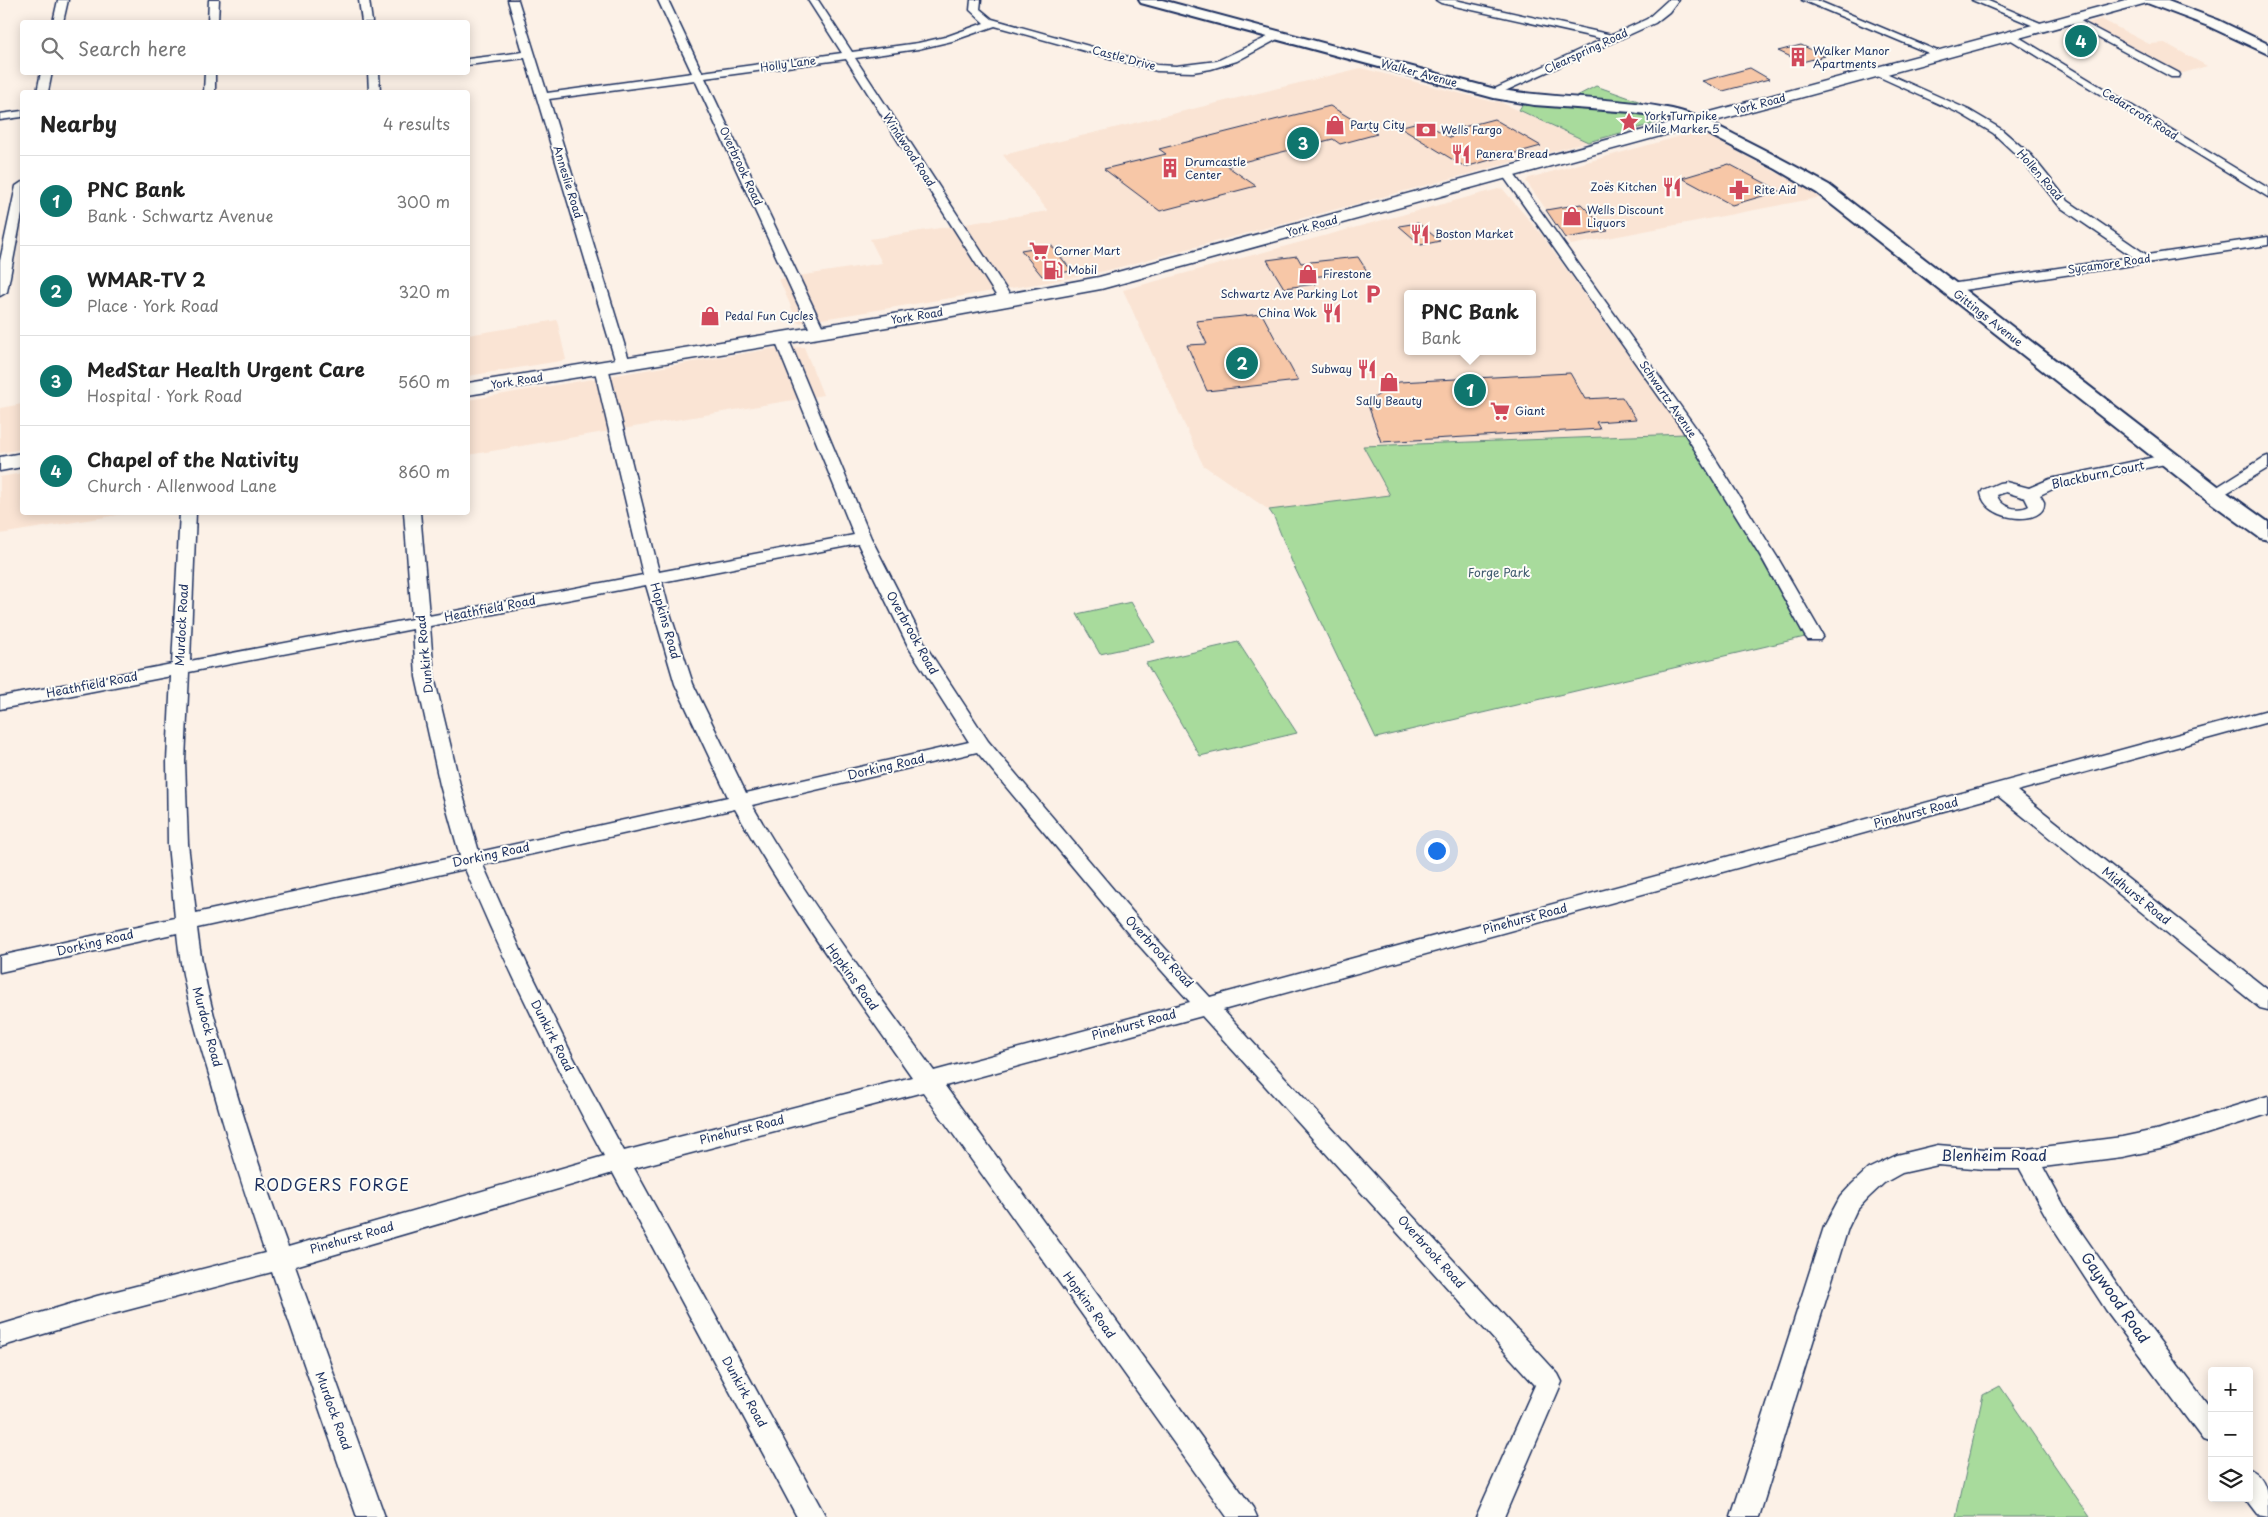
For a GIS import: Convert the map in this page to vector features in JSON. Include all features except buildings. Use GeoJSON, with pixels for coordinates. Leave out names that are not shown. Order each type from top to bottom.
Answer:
{"type":"FeatureCollection","features":[{"type":"Feature","properties":{"kind":"main road","name":"York Road"},"geometry":{"type":"LineString","coordinates":[[470,389],[818,332],[1110,281],[2142,0]]}},
{"type":"Feature","properties":{"kind":"main road"},"geometry":{"type":"LineString","coordinates":[[0,464],[20,460]]}},
{"type":"Feature","properties":{"kind":"street"},"geometry":{"type":"LineString","coordinates":[[58,20],[63,0]]}},
{"type":"Feature","properties":{"kind":"street"},"geometry":{"type":"LineString","coordinates":[[213,20],[214,0]]}},
{"type":"Feature","properties":{"kind":"street"},"geometry":{"type":"LineString","coordinates":[[364,0],[367,20]]}},
{"type":"Feature","properties":{"kind":"street","name":"Anneslie Road"},"geometry":{"type":"LineString","coordinates":[[513,0],[623,364]]}},
{"type":"Feature","properties":{"kind":"street","name":"Overbrook Road"},"geometry":{"type":"LineString","coordinates":[[663,0],[818,332]]}},
{"type":"Feature","properties":{"kind":"street","name":"Windwood Road"},"geometry":{"type":"LineString","coordinates":[[813,0],[1006,300]]}},
{"type":"Feature","properties":{"kind":"street"},"geometry":{"type":"LineString","coordinates":[[976,0],[974,6],[977,13],[996,23]]}},
{"type":"Feature","properties":{"kind":"street","name":"Walker Avenue"},"geometry":{"type":"LineString","coordinates":[[1146,0],[1494,93],[1534,100],[1643,108],[1696,122]]}},
{"type":"Feature","properties":{"kind":"street"},"geometry":{"type":"LineString","coordinates":[[1441,0],[1613,38]]}},
{"type":"Feature","properties":{"kind":"street","name":"Clearspring Road"},"geometry":{"type":"LineString","coordinates":[[1494,93],[1651,21],[1665,10],[1672,0]]}},
{"type":"Feature","properties":{"kind":"street"},"geometry":{"type":"LineString","coordinates":[[1807,0],[1942,55]]}},
{"type":"Feature","properties":{"kind":"street"},"geometry":{"type":"LineString","coordinates":[[1977,0],[2045,26]]}},
{"type":"Feature","properties":{"kind":"street"},"geometry":{"type":"LineString","coordinates":[[2152,0],[2213,23],[2268,50]]}},
{"type":"Feature","properties":{"kind":"street"},"geometry":{"type":"LineString","coordinates":[[2071,19],[2175,74]]}},
{"type":"Feature","properties":{"kind":"street","name":"Holly Lane"},"geometry":{"type":"LineString","coordinates":[[542,97],[927,44],[996,23]]}},
{"type":"Feature","properties":{"kind":"street","name":"Castle Drive"},"geometry":{"type":"LineString","coordinates":[[996,23],[1139,64],[1175,69],[1210,68],[1225,63],[1278,36]]}},
{"type":"Feature","properties":{"kind":"street","name":"Cedarcroft Road"},"geometry":{"type":"LineString","coordinates":[[2012,36],[2268,193]]}},
{"type":"Feature","properties":{"kind":"street"},"geometry":{"type":"LineString","coordinates":[[470,62],[529,54]]}},
{"type":"Feature","properties":{"kind":"street","name":"Hollen Road"},"geometry":{"type":"LineString","coordinates":[[1877,72],[1965,112],[1997,131],[2027,158],[2064,204],[2144,259]]}},
{"type":"Feature","properties":{"kind":"street"},"geometry":{"type":"LineString","coordinates":[[42,90],[46,75]]}},
{"type":"Feature","properties":{"kind":"street"},"geometry":{"type":"LineString","coordinates":[[210,75],[210,90]]}},
{"type":"Feature","properties":{"kind":"street"},"geometry":{"type":"LineString","coordinates":[[376,90],[377,75]]}},
{"type":"Feature","properties":{"kind":"street"},"geometry":{"type":"LineString","coordinates":[[0,117],[20,114]]}},
{"type":"Feature","properties":{"kind":"street","name":"Gittings Avenue"},"geometry":{"type":"LineString","coordinates":[[1696,122],[1804,177],[2214,494],[2268,533]]}},
{"type":"Feature","properties":{"kind":"street","name":"Schwartz Avenue"},"geometry":{"type":"LineString","coordinates":[[1507,173],[1689,428],[1771,560],[1814,636]]}},
{"type":"Feature","properties":{"kind":"street"},"geometry":{"type":"LineString","coordinates":[[0,292],[20,196]]}},
{"type":"Feature","properties":{"kind":"street","name":"Sycamore Road"},"geometry":{"type":"LineString","coordinates":[[1950,288],[2268,241]]}},
{"type":"Feature","properties":{"kind":"street","name":"Overbrook Road"},"geometry":{"type":"LineString","coordinates":[[781,338],[863,538],[918,648],[981,745],[1134,927],[1207,1004],[1549,1382],[1490,1517]]}},
{"type":"Feature","properties":{"kind":"street","name":"Hopkins Road"},"geometry":{"type":"LineString","coordinates":[[601,367],[652,578],[684,684],[740,801],[776,864],[826,940],[1243,1517]]}},
{"type":"Feature","properties":{"kind":"street","name":"Blackburn Court"},"geometry":{"type":"LineString","coordinates":[[2028,494],[2050,484],[2169,459]]}},
{"type":"Feature","properties":{"kind":"street"},"geometry":{"type":"LineString","coordinates":[[2214,494],[2268,461]]}},
{"type":"Feature","properties":{"kind":"street","name":"Murdock Road"},"geometry":{"type":"LineString","coordinates":[[188,515],[176,761],[178,844],[192,968],[201,1012],[248,1169],[278,1260],[370,1517]]}},
{"type":"Feature","properties":{"kind":"street","name":"Dunkirk Road"},"geometry":{"type":"LineString","coordinates":[[412,515],[427,686],[448,776],[472,860],[516,964],[562,1058],[812,1517]]}},
{"type":"Feature","properties":{"kind":"street","name":"Heathfield Road"},"geometry":{"type":"LineString","coordinates":[[0,703],[863,538]]}},
{"type":"Feature","properties":{"kind":"street","name":"Pinehurst Road"},"geometry":{"type":"LineString","coordinates":[[0,1336],[97,1307],[278,1260],[618,1162],[928,1082],[1207,1004],[2003,790],[2268,716]]}},
{"type":"Feature","properties":{"kind":"street","name":"Dorking Road"},"geometry":{"type":"LineString","coordinates":[[0,964],[740,801],[981,745]]}},
{"type":"Feature","properties":{"kind":"street","name":"Midhurst Road"},"geometry":{"type":"LineString","coordinates":[[2003,790],[2268,1002]]}},
{"type":"Feature","properties":{"kind":"street","name":"Blenheim Road"},"geometry":{"type":"LineString","coordinates":[[1745,1517],[1836,1227],[1848,1204],[1876,1176],[1897,1165],[1938,1155],[1985,1159],[2027,1159],[2077,1154],[2160,1139],[2268,1105]]}},
{"type":"Feature","properties":{"kind":"street","name":"Gaywood Road"},"geometry":{"type":"LineString","coordinates":[[2027,1159],[2060,1220],[2115,1302],[2208,1426]]}},
{"type":"Feature","properties":{"kind":"street"},"geometry":{"type":"LineString","coordinates":[[2253,1486],[2268,1506]]}},
{"type":"Feature","properties":{"kind":"shaded area"},"geometry":{"type":"Polygon","coordinates":[[[2101,19],[2149,44],[2165,43],[2207,66],[2177,75],[2082,25],[2101,19]]]}},
{"type":"Feature","properties":{"kind":"shaded area"},"geometry":{"type":"Polygon","coordinates":[[[1361,68],[1494,102],[1498,101],[1588,142],[1105,271],[1048,282],[798,323],[779,279],[882,263],[870,239],[1048,211],[1003,155],[1361,68]]]}},
{"type":"Feature","properties":{"kind":"shaded area"},"geometry":{"type":"Polygon","coordinates":[[[1699,131],[1822,197],[1571,245],[1526,181],[1529,178],[1699,131]]]}},
{"type":"Feature","properties":{"kind":"shaded area"},"geometry":{"type":"Polygon","coordinates":[[[1502,188],[1541,234],[1685,434],[1364,446],[1391,495],[1269,510],[1203,465],[1123,290],[1502,188]]]}},
{"type":"Feature","properties":{"kind":"shaded area"},"geometry":{"type":"Polygon","coordinates":[[[557,320],[566,360],[470,376],[470,335],[557,320]]]}},
{"type":"Feature","properties":{"kind":"shaded area"},"geometry":{"type":"Polygon","coordinates":[[[804,347],[823,395],[470,455],[470,400],[770,349],[804,347]]]}},
{"type":"Feature","properties":{"kind":"shaded area"},"geometry":{"type":"Polygon","coordinates":[[[20,404],[20,449],[0,453],[0,408],[20,404]]]}},
{"type":"Feature","properties":{"kind":"shaded area"},"geometry":{"type":"Polygon","coordinates":[[[20,473],[20,515],[118,515],[0,534],[0,477],[20,473]]]}},
{"type":"Feature","properties":{"kind":"green space"},"geometry":{"type":"Polygon","coordinates":[[[1596,86],[1641,102],[1575,97],[1596,86]]]}},
{"type":"Feature","properties":{"kind":"green space"},"geometry":{"type":"Polygon","coordinates":[[[1522,105],[1632,112],[1664,119],[1664,121],[1588,142],[1519,110],[1522,105]]]}},
{"type":"Feature","properties":{"kind":"green space","name":"Forge Park"},"geometry":{"type":"Polygon","coordinates":[[[1685,434],[1741,524],[1805,637],[1376,738],[1292,562],[1274,517],[1269,510],[1390,495],[1363,446],[1685,434]]]}},
{"type":"Feature","properties":{"kind":"green space"},"geometry":{"type":"Polygon","coordinates":[[[1131,602],[1155,642],[1100,654],[1077,614],[1131,602]]]}},
{"type":"Feature","properties":{"kind":"green space"},"geometry":{"type":"Polygon","coordinates":[[[1238,642],[1297,733],[1200,756],[1146,663],[1238,642]]]}},
{"type":"Feature","properties":{"kind":"green space"},"geometry":{"type":"Polygon","coordinates":[[[2000,1386],[2090,1517],[1956,1517],[1983,1395],[2000,1386]]]}},
{"type":"Feature","properties":{"kind":"place","name":"Chapel of the Nativity"},"geometry":{"type":"Point","coordinates":[2081,41]}},
{"type":"Feature","properties":{"kind":"place","name":"Walker Manor Apartments"},"geometry":{"type":"Point","coordinates":[1798,57]}},
{"type":"Feature","properties":{"kind":"place","name":"York Turnpike Mile Marker 5"},"geometry":{"type":"Point","coordinates":[1629,122]}},
{"type":"Feature","properties":{"kind":"place","name":"Party City"},"geometry":{"type":"Point","coordinates":[1335,125]}},
{"type":"Feature","properties":{"kind":"place","name":"Wells Fargo"},"geometry":{"type":"Point","coordinates":[1426,130]}},
{"type":"Feature","properties":{"kind":"place","name":"MedStar Health Urgent Care"},"geometry":{"type":"Point","coordinates":[1303,143]}},
{"type":"Feature","properties":{"kind":"place","name":"Panera Bread"},"geometry":{"type":"Point","coordinates":[1461,154]}},
{"type":"Feature","properties":{"kind":"place","name":"Drumcastle Center"},"geometry":{"type":"Point","coordinates":[1170,168]}},
{"type":"Feature","properties":{"kind":"place","name":"Zoës Kitchen"},"geometry":{"type":"Point","coordinates":[1672,187]}},
{"type":"Feature","properties":{"kind":"place","name":"Rite Aid"},"geometry":{"type":"Point","coordinates":[1739,190]}},
{"type":"Feature","properties":{"kind":"place","name":"Wells Discount Liquors"},"geometry":{"type":"Point","coordinates":[1572,216]}},
{"type":"Feature","properties":{"kind":"place","name":"Boston Market"},"geometry":{"type":"Point","coordinates":[1420,234]}},
{"type":"Feature","properties":{"kind":"place","name":"Corner Mart"},"geometry":{"type":"Point","coordinates":[1039,251]}},
{"type":"Feature","properties":{"kind":"place","name":"Mobil"},"geometry":{"type":"Point","coordinates":[1053,270]}},
{"type":"Feature","properties":{"kind":"place","name":"Firestone"},"geometry":{"type":"Point","coordinates":[1308,274]}},
{"type":"Feature","properties":{"kind":"place","name":"Schwartz Ave Parking Lot"},"geometry":{"type":"Point","coordinates":[1373,294]}},
{"type":"Feature","properties":{"kind":"place","name":"China Wok"},"geometry":{"type":"Point","coordinates":[1332,313]}},
{"type":"Feature","properties":{"kind":"place","name":"Pedal Fun Cycles"},"geometry":{"type":"Point","coordinates":[710,316]}},
{"type":"Feature","properties":{"kind":"place","name":"WMAR-TV 2"},"geometry":{"type":"Point","coordinates":[1242,363]}},
{"type":"Feature","properties":{"kind":"place","name":"Subway"},"geometry":{"type":"Point","coordinates":[1367,369]}},
{"type":"Feature","properties":{"kind":"place","name":"Sally Beauty"},"geometry":{"type":"Point","coordinates":[1389,382]}},
{"type":"Feature","properties":{"kind":"place","name":"PNC Bank"},"geometry":{"type":"Point","coordinates":[1470,390]}},
{"type":"Feature","properties":{"kind":"place","name":"Giant"},"geometry":{"type":"Point","coordinates":[1500,411]}},
{"type":"Feature","properties":{"kind":"district","name":"RODGERS FORGE"},"geometry":{"type":"Point","coordinates":[332,1185]}}]}
